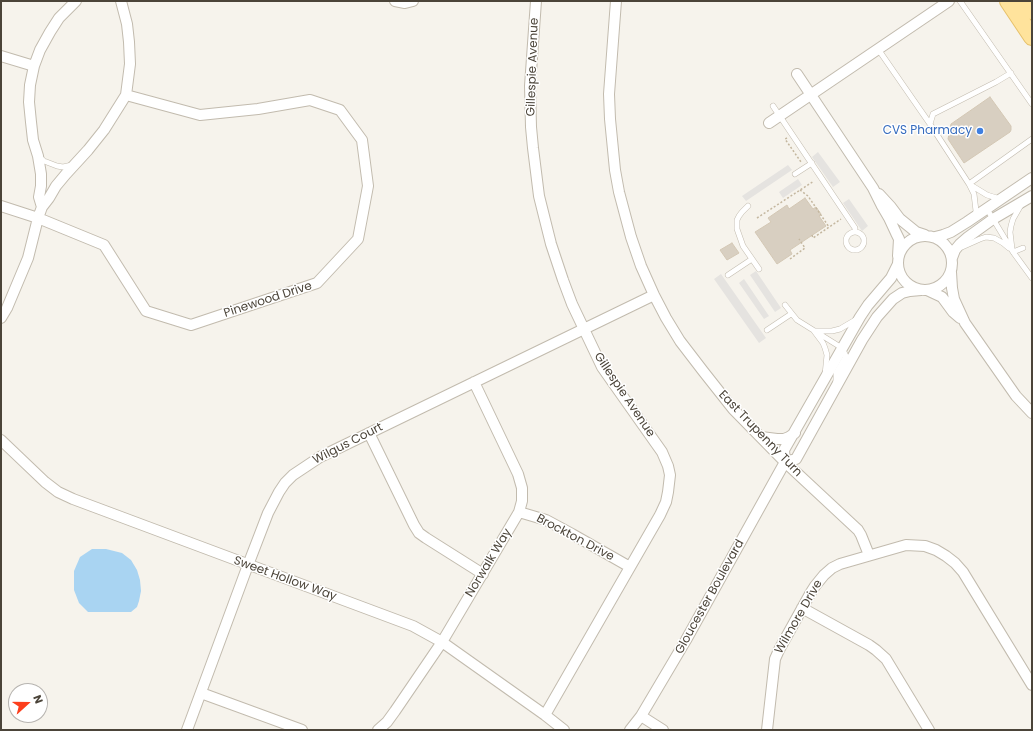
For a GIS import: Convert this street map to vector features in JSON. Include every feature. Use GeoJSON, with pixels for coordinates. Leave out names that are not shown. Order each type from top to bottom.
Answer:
{"type":"FeatureCollection","features":[{"type":"Feature","properties":{"kind":"main road"},"geometry":{"type":"LineString","coordinates":[[1008,1],[1032,37]]}},
{"type":"Feature","properties":{"kind":"main road"},"geometry":{"type":"LineString","coordinates":[[1025,1],[1032,11]]}},
{"type":"Feature","properties":{"kind":"street"},"geometry":{"type":"LineString","coordinates":[[42,207],[39,197],[41,174],[38,156],[33,140],[29,102],[30,85],[34,66],[40,50],[59,18],[76,1]]}},
{"type":"Feature","properties":{"kind":"street"},"geometry":{"type":"LineString","coordinates":[[395,1],[405,3],[413,1]]}},
{"type":"Feature","properties":{"kind":"street","name":"Gillespie Avenue"},"geometry":{"type":"LineString","coordinates":[[536,1],[530,98],[532,148],[539,196],[553,250],[563,280],[602,367],[662,452],[670,475],[666,502],[630,568],[545,715]]}},
{"type":"Feature","properties":{"kind":"street","name":"East Trupenny Turn"},"geometry":{"type":"LineString","coordinates":[[616,1],[609,94],[615,170],[619,192],[631,237],[641,266],[654,295],[680,341],[733,408],[785,462],[858,530],[869,555]]}},
{"type":"Feature","properties":{"kind":"street"},"geometry":{"type":"LineString","coordinates":[[769,123],[949,1]]}},
{"type":"Feature","properties":{"kind":"street"},"geometry":{"type":"LineString","coordinates":[[1,318],[7,308],[28,258],[42,207],[50,198],[56,186],[104,130],[126,95],[130,64],[129,42],[127,24],[120,4]]}},
{"type":"Feature","properties":{"kind":"street"},"geometry":{"type":"LineString","coordinates":[[1,56],[34,66]]}},
{"type":"Feature","properties":{"kind":"street"},"geometry":{"type":"LineString","coordinates":[[797,74],[874,188],[900,219],[916,232],[938,239],[954,254]]}},
{"type":"Feature","properties":{"kind":"street","name":"Pinewood Drive"},"geometry":{"type":"LineString","coordinates":[[1,206],[38,218],[104,245],[146,311],[191,325],[317,283],[358,239],[368,186],[362,140],[340,110],[310,100],[258,109],[200,114],[126,95]]}},
{"type":"Feature","properties":{"kind":"street"},"geometry":{"type":"LineString","coordinates":[[898,260],[902,249],[906,243],[912,239],[918,236],[943,235],[951,232],[1032,178]]}},
{"type":"Feature","properties":{"kind":"street"},"geometry":{"type":"LineString","coordinates":[[874,188],[899,239],[898,260],[900,273],[903,280],[914,288],[942,297],[953,312],[965,323]]}},
{"type":"Feature","properties":{"kind":"street"},"geometry":{"type":"LineString","coordinates":[[1032,196],[994,219],[960,244],[954,254],[951,272],[954,299],[965,323],[1016,396],[1032,413]]}},
{"type":"Feature","properties":{"kind":"street","name":"Gloucester Boulevard"},"geometry":{"type":"LineString","coordinates":[[630,730],[641,716],[686,640],[785,462],[784,450],[795,433],[824,379],[860,317],[868,305],[891,278],[898,260]]}},
{"type":"Feature","properties":{"kind":"street"},"geometry":{"type":"LineString","coordinates":[[924,290],[935,288],[942,284],[951,272]]}},
{"type":"Feature","properties":{"kind":"street","name":"Gloucester Boulevard"},"geometry":{"type":"LineString","coordinates":[[785,462],[796,459],[869,327],[881,312],[893,299],[902,293],[924,290]]}},
{"type":"Feature","properties":{"kind":"street","name":"Wilgus Court"},"geometry":{"type":"LineString","coordinates":[[187,730],[268,513],[279,492],[293,475],[310,463],[369,433],[654,295]]}},
{"type":"Feature","properties":{"kind":"street","name":"Norwalk Way"},"geometry":{"type":"LineString","coordinates":[[378,730],[387,722],[395,711],[442,642],[519,512],[522,501],[522,488],[518,474],[474,382]]}},
{"type":"Feature","properties":{"kind":"street"},"geometry":{"type":"LineString","coordinates":[[369,433],[419,533],[483,574]]}},
{"type":"Feature","properties":{"kind":"street"},"geometry":{"type":"LineString","coordinates":[[761,437],[784,439],[795,433]]}},
{"type":"Feature","properties":{"kind":"street","name":"Sweet Hollow Way"},"geometry":{"type":"LineString","coordinates":[[1,440],[45,482],[58,492],[68,497],[413,626],[442,642],[564,730]]}},
{"type":"Feature","properties":{"kind":"street","name":"Brockton Drive"},"geometry":{"type":"LineString","coordinates":[[519,512],[546,520],[630,568]]}},
{"type":"Feature","properties":{"kind":"street","name":"Wilmore Drive"},"geometry":{"type":"LineString","coordinates":[[767,730],[775,659],[815,586],[824,575],[832,568],[840,564],[906,545],[925,546],[936,550],[956,563],[1032,685]]}},
{"type":"Feature","properties":{"kind":"street"},"geometry":{"type":"LineString","coordinates":[[802,608],[869,645],[886,659],[929,730]]}},
{"type":"Feature","properties":{"kind":"street"},"geometry":{"type":"LineString","coordinates":[[201,693],[302,730]]}},
{"type":"Feature","properties":{"kind":"street"},"geometry":{"type":"LineString","coordinates":[[641,716],[663,730]]}},
{"type":"Feature","properties":{"kind":"lane"},"geometry":{"type":"LineString","coordinates":[[960,1],[1032,104]]}},
{"type":"Feature","properties":{"kind":"lane"},"geometry":{"type":"LineString","coordinates":[[878,49],[969,184],[974,194],[976,211],[974,217]]}},
{"type":"Feature","properties":{"kind":"lane"},"geometry":{"type":"LineString","coordinates":[[930,124],[933,114],[996,82],[1010,73]]}},
{"type":"Feature","properties":{"kind":"lane"},"geometry":{"type":"LineString","coordinates":[[773,106],[855,228],[854,232]]}},
{"type":"Feature","properties":{"kind":"lane"},"geometry":{"type":"LineString","coordinates":[[969,184],[1032,139]]}},
{"type":"Feature","properties":{"kind":"lane"},"geometry":{"type":"LineString","coordinates":[[38,156],[44,161],[57,166],[63,167],[73,165]]}},
{"type":"Feature","properties":{"kind":"lane"},"geometry":{"type":"LineString","coordinates":[[795,174],[812,163]]}},
{"type":"Feature","properties":{"kind":"lane"},"geometry":{"type":"LineString","coordinates":[[969,184],[987,195],[1001,199]]}},
{"type":"Feature","properties":{"kind":"lane"},"geometry":{"type":"LineString","coordinates":[[1013,252],[1010,232],[1011,226],[1022,202]]}},
{"type":"Feature","properties":{"kind":"lane"},"geometry":{"type":"LineString","coordinates":[[748,206],[737,220],[737,229],[743,246],[759,269]]}},
{"type":"Feature","properties":{"kind":"lane"},"geometry":{"type":"LineString","coordinates":[[987,209],[1013,252],[1032,277]]}},
{"type":"Feature","properties":{"kind":"lane"},"geometry":{"type":"LineString","coordinates":[[954,254],[976,240],[986,237],[994,238],[1003,243],[1013,252]]}},
{"type":"Feature","properties":{"kind":"lane"},"geometry":{"type":"LineString","coordinates":[[1013,252],[1023,248]]}},
{"type":"Feature","properties":{"kind":"lane"},"geometry":{"type":"LineString","coordinates":[[728,275],[752,259]]}},
{"type":"Feature","properties":{"kind":"lane"},"geometry":{"type":"LineString","coordinates":[[785,305],[797,320],[842,348],[846,356],[836,374],[836,386]]}},
{"type":"Feature","properties":{"kind":"lane"},"geometry":{"type":"LineString","coordinates":[[767,330],[791,314]]}},
{"type":"Feature","properties":{"kind":"lane"},"geometry":{"type":"LineString","coordinates":[[814,331],[832,331],[840,329],[860,317]]}},
{"type":"Feature","properties":{"kind":"lane"},"geometry":{"type":"LineString","coordinates":[[814,331],[822,343],[827,355],[824,379]]}},
{"type":"Feature","properties":{"kind":"path"},"geometry":{"type":"LineString","coordinates":[[757,218],[815,181]]}},
{"type":"Feature","properties":{"kind":"path"},"geometry":{"type":"LineString","coordinates":[[800,190],[808,196],[830,227]]}},
{"type":"Feature","properties":{"kind":"path"},"geometry":{"type":"LineString","coordinates":[[812,236],[812,238],[841,219]]}},
{"type":"Feature","properties":{"kind":"path"},"geometry":{"type":"LineString","coordinates":[[790,259],[805,248],[799,239]]}},
{"type":"Feature","properties":{"kind":"shaded area"},"geometry":{"type":"Polygon","coordinates":[[[818,152],[840,182],[833,187],[812,157],[818,152]]]}},
{"type":"Feature","properties":{"kind":"shaded area"},"geometry":{"type":"Polygon","coordinates":[[[788,165],[792,170],[746,201],[742,196],[788,165]]]}},
{"type":"Feature","properties":{"kind":"shaded area"},"geometry":{"type":"Polygon","coordinates":[[[798,179],[802,185],[783,198],[779,192],[798,179]]]}},
{"type":"Feature","properties":{"kind":"shaded area"},"geometry":{"type":"Polygon","coordinates":[[[849,199],[868,226],[862,231],[843,203],[849,199]]]}},
{"type":"Feature","properties":{"kind":"shaded area"},"geometry":{"type":"Polygon","coordinates":[[[756,271],[781,308],[775,312],[750,275],[756,271]]]}},
{"type":"Feature","properties":{"kind":"shaded area"},"geometry":{"type":"Polygon","coordinates":[[[721,274],[766,338],[759,343],[714,279],[721,274]]]}},
{"type":"Feature","properties":{"kind":"shaded area"},"geometry":{"type":"Polygon","coordinates":[[[744,279],[769,316],[764,319],[739,283],[744,279]]]}},
{"type":"Feature","properties":{"kind":"water"},"geometry":{"type":"Polygon","coordinates":[[[92,549],[106,549],[122,553],[131,560],[137,570],[141,591],[137,607],[131,612],[88,612],[79,603],[74,590],[74,571],[80,557],[92,549]]]}},
{"type":"Feature","properties":{"kind":"building","name":"CVS Pharmacy"},"geometry":{"type":"Polygon","coordinates":[[[990,97],[1011,126],[1011,130],[964,163],[948,139],[951,124],[990,97]]]}},
{"type":"Feature","properties":{"kind":"building"},"geometry":{"type":"Polygon","coordinates":[[[805,198],[813,209],[816,207],[821,214],[819,216],[826,226],[790,250],[792,254],[777,264],[755,232],[771,222],[768,218],[787,205],[789,209],[805,198]]]}},
{"type":"Feature","properties":{"kind":"building"},"geometry":{"type":"Polygon","coordinates":[[[732,243],[739,253],[727,260],[720,250],[732,243]]]}},
{"type":"Feature","properties":{"kind":"place","name":"CVS Pharmacy"},"geometry":{"type":"Point","coordinates":[980,131]}}]}
